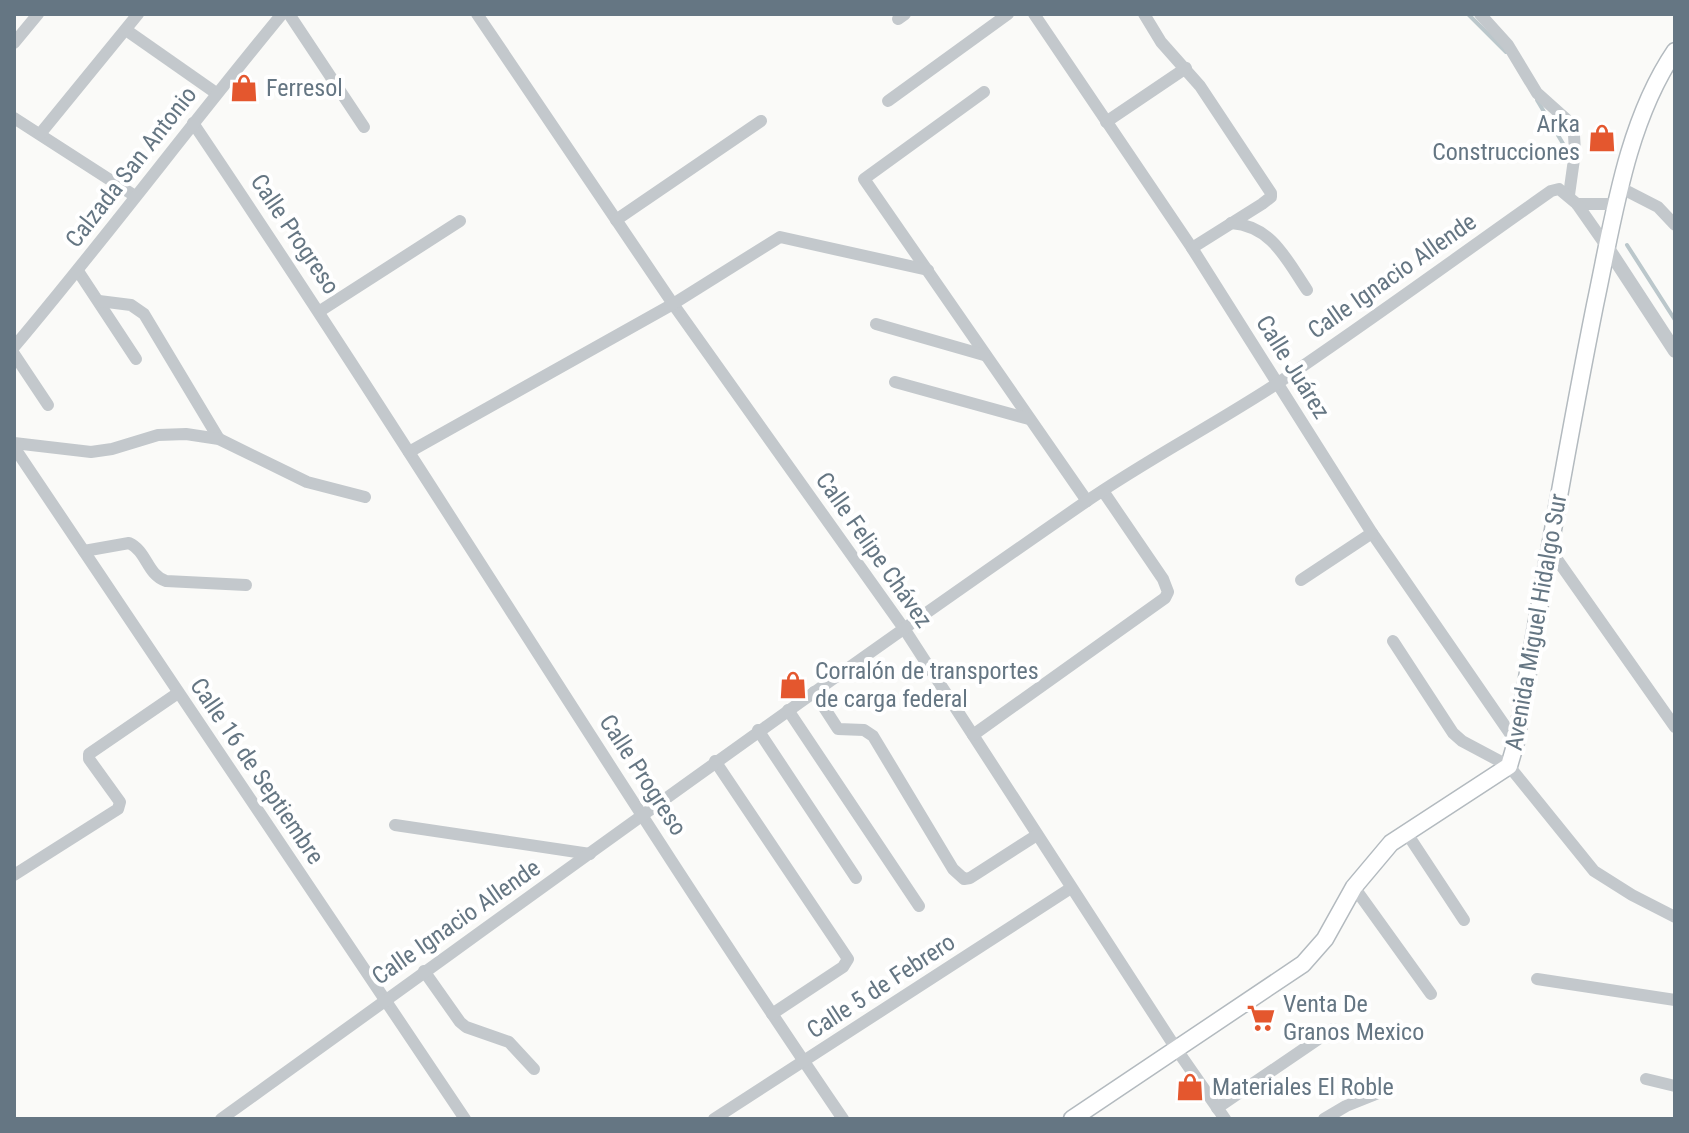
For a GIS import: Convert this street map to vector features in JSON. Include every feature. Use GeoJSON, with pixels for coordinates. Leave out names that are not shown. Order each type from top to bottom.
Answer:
{"type":"FeatureCollection","features":[{"type":"Feature","properties":{"kind":"main road","name":"Avenida Miguel Hidalgo Sur"},"geometry":{"type":"LineString","coordinates":[[1072,1119],[1303,964],[1325,939],[1354,887],[1391,843],[1509,766],[1516,742],[1549,548],[1607,247],[1643,108],[1660,72],[1675,51]]}},
{"type":"Feature","properties":{"kind":"street"},"geometry":{"type":"LineString","coordinates":[[40,134],[138,14]]}},
{"type":"Feature","properties":{"kind":"street","name":"Calzada San Antonio"},"geometry":{"type":"LineString","coordinates":[[14,347],[282,14]]}},
{"type":"Feature","properties":{"kind":"street"},"geometry":{"type":"LineString","coordinates":[[289,14],[364,127]]}},
{"type":"Feature","properties":{"kind":"street","name":"Calle Felipe Chávez"},"geometry":{"type":"LineString","coordinates":[[477,14],[673,304],[905,630],[1221,1113]]}},
{"type":"Feature","properties":{"kind":"street"},"geometry":{"type":"LineString","coordinates":[[888,101],[1008,14]]}},
{"type":"Feature","properties":{"kind":"street","name":"Calle Juárez"},"geometry":{"type":"LineString","coordinates":[[1034,14],[1192,248],[1372,533],[1516,742]]}},
{"type":"Feature","properties":{"kind":"street"},"geometry":{"type":"LineString","coordinates":[[1144,14],[1161,42],[1186,68],[1271,193],[1266,201],[1192,248]]}},
{"type":"Feature","properties":{"kind":"street"},"geometry":{"type":"LineString","coordinates":[[1480,14],[1508,45],[1537,93],[1571,127],[1575,152],[1569,196],[1607,247],[1675,351]]}},
{"type":"Feature","properties":{"kind":"street"},"geometry":{"type":"LineString","coordinates":[[14,43],[33,15]]}},
{"type":"Feature","properties":{"kind":"street"},"geometry":{"type":"LineString","coordinates":[[126,30],[216,93]]}},
{"type":"Feature","properties":{"kind":"street"},"geometry":{"type":"LineString","coordinates":[[1106,122],[1186,68]]}},
{"type":"Feature","properties":{"kind":"street"},"geometry":{"type":"LineString","coordinates":[[984,92],[864,179],[1087,501]]}},
{"type":"Feature","properties":{"kind":"street"},"geometry":{"type":"LineString","coordinates":[[14,118],[135,196]]}},
{"type":"Feature","properties":{"kind":"street"},"geometry":{"type":"LineString","coordinates":[[616,220],[761,121]]}},
{"type":"Feature","properties":{"kind":"street","name":"Calle Progreso"},"geometry":{"type":"LineString","coordinates":[[193,123],[320,311],[642,815],[843,1119]]}},
{"type":"Feature","properties":{"kind":"street","name":"Calle Ignacio Allende"},"geometry":{"type":"LineString","coordinates":[[221,1119],[758,730],[1087,501],[1277,383],[1551,191],[1569,196]]}},
{"type":"Feature","properties":{"kind":"street"},"geometry":{"type":"LineString","coordinates":[[1569,196],[1619,196],[1658,207],[1675,225]]}},
{"type":"Feature","properties":{"kind":"street"},"geometry":{"type":"LineString","coordinates":[[320,311],[460,221]]}},
{"type":"Feature","properties":{"kind":"street"},"geometry":{"type":"LineString","coordinates":[[1231,223],[1249,224],[1260,230],[1283,255],[1307,290]]}},
{"type":"Feature","properties":{"kind":"street"},"geometry":{"type":"LineString","coordinates":[[409,452],[673,304],[780,237],[928,270]]}},
{"type":"Feature","properties":{"kind":"street"},"geometry":{"type":"LineString","coordinates":[[78,271],[136,359]]}},
{"type":"Feature","properties":{"kind":"street"},"geometry":{"type":"LineString","coordinates":[[99,301],[131,305],[144,314],[219,439]]}},
{"type":"Feature","properties":{"kind":"street"},"geometry":{"type":"LineString","coordinates":[[876,324],[984,355]]}},
{"type":"Feature","properties":{"kind":"street"},"geometry":{"type":"LineString","coordinates":[[14,354],[48,405]]}},
{"type":"Feature","properties":{"kind":"street"},"geometry":{"type":"LineString","coordinates":[[895,382],[1029,419]]}},
{"type":"Feature","properties":{"kind":"street"},"geometry":{"type":"LineString","coordinates":[[14,445],[91,452],[158,435],[186,434],[219,439],[307,482],[365,497]]}},
{"type":"Feature","properties":{"kind":"street","name":"Calle 16 de Septiembre"},"geometry":{"type":"LineString","coordinates":[[14,445],[465,1119]]}},
{"type":"Feature","properties":{"kind":"street"},"geometry":{"type":"LineString","coordinates":[[973,735],[1165,598],[1168,592],[1163,579],[1103,491]]}},
{"type":"Feature","properties":{"kind":"street"},"geometry":{"type":"LineString","coordinates":[[1301,580],[1372,533]]}},
{"type":"Feature","properties":{"kind":"street"},"geometry":{"type":"LineString","coordinates":[[84,551],[129,543],[136,546],[157,578],[246,585]]}},
{"type":"Feature","properties":{"kind":"street"},"geometry":{"type":"LineString","coordinates":[[1549,548],[1675,727]]}},
{"type":"Feature","properties":{"kind":"street"},"geometry":{"type":"LineString","coordinates":[[1393,641],[1457,738],[1509,766],[1594,871],[1675,917]]}},
{"type":"Feature","properties":{"kind":"street"},"geometry":{"type":"LineString","coordinates":[[814,692],[838,729],[864,730],[873,736],[953,869],[964,879],[1037,835]]}},
{"type":"Feature","properties":{"kind":"street"},"geometry":{"type":"LineString","coordinates":[[14,875],[118,809],[120,802],[89,759],[89,754],[178,693]]}},
{"type":"Feature","properties":{"kind":"street"},"geometry":{"type":"LineString","coordinates":[[788,710],[919,906]]}},
{"type":"Feature","properties":{"kind":"street"},"geometry":{"type":"LineString","coordinates":[[758,730],[856,878]]}},
{"type":"Feature","properties":{"kind":"street"},"geometry":{"type":"LineString","coordinates":[[715,761],[848,959],[843,967],[772,1014]]}},
{"type":"Feature","properties":{"kind":"street"},"geometry":{"type":"LineString","coordinates":[[395,825],[590,854]]}},
{"type":"Feature","properties":{"kind":"street"},"geometry":{"type":"LineString","coordinates":[[1406,832],[1464,920]]}},
{"type":"Feature","properties":{"kind":"street"},"geometry":{"type":"LineString","coordinates":[[1354,887],[1431,994]]}},
{"type":"Feature","properties":{"kind":"street","name":"Calle 5 de Febrero"},"geometry":{"type":"LineString","coordinates":[[714,1119],[1071,888]]}},
{"type":"Feature","properties":{"kind":"street"},"geometry":{"type":"LineString","coordinates":[[424,971],[460,1022],[509,1042],[534,1069]]}},
{"type":"Feature","properties":{"kind":"street"},"geometry":{"type":"LineString","coordinates":[[1537,979],[1675,1000]]}},
{"type":"Feature","properties":{"kind":"street"},"geometry":{"type":"LineString","coordinates":[[1221,1113],[1333,1029]]}},
{"type":"Feature","properties":{"kind":"street"},"geometry":{"type":"LineString","coordinates":[[1646,1079],[1675,1086]]}},
{"type":"Feature","properties":{"kind":"street"},"geometry":{"type":"LineString","coordinates":[[1324,1119],[1376,1094]]}},
{"type":"Feature","properties":{"kind":"waterway"},"geometry":{"type":"LineString","coordinates":[[1468,14],[1506,52]]}},
{"type":"Feature","properties":{"kind":"waterway"},"geometry":{"type":"LineString","coordinates":[[1537,100],[1565,147]]}},
{"type":"Feature","properties":{"kind":"waterway"},"geometry":{"type":"LineString","coordinates":[[1627,245],[1675,320]]}},
{"type":"Feature","properties":{"kind":"place","name":"Ferresol"},"geometry":{"type":"Point","coordinates":[244,88]}},
{"type":"Feature","properties":{"kind":"place","name":"Arka Construcciones"},"geometry":{"type":"Point","coordinates":[1602,138]}},
{"type":"Feature","properties":{"kind":"place","name":"Corralón de transportes de carga federal"},"geometry":{"type":"Point","coordinates":[793,685]}},
{"type":"Feature","properties":{"kind":"place","name":"Venta De Granos Mexico"},"geometry":{"type":"Point","coordinates":[1261,1018]}},
{"type":"Feature","properties":{"kind":"place","name":"Materiales El Roble"},"geometry":{"type":"Point","coordinates":[1190,1087]}}]}
